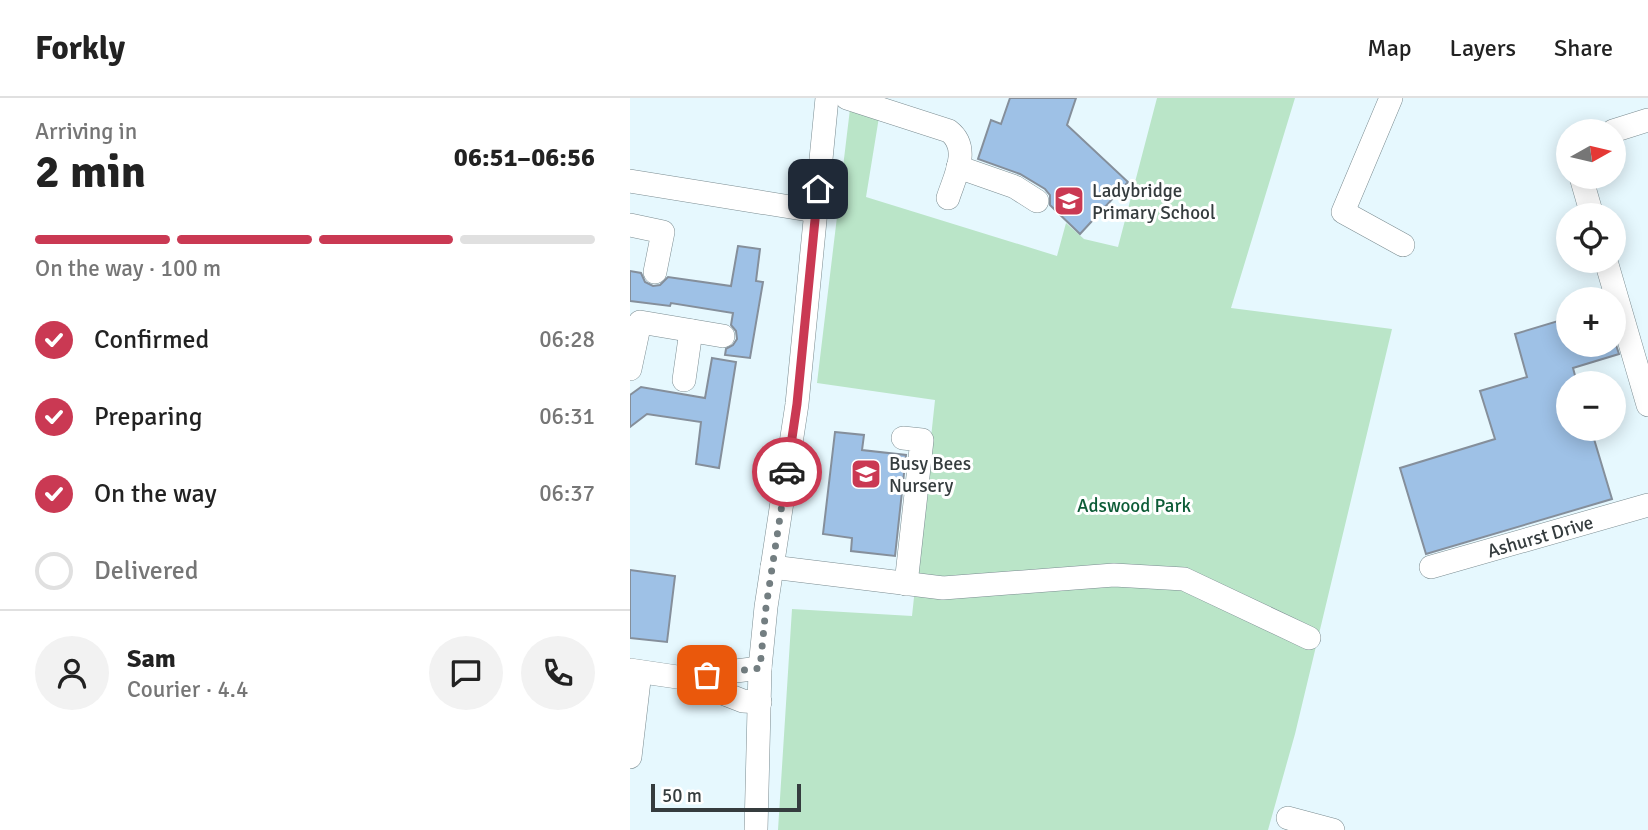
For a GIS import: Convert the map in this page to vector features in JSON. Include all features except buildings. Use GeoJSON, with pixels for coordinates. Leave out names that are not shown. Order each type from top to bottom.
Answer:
{"type":"FeatureCollection","features":[{"type":"Feature","properties":{"kind":"street"},"geometry":{"type":"LineString","coordinates":[[756,830],[760,668],[772,567],[797,404],[827,98]]}},
{"type":"Feature","properties":{"kind":"street"},"geometry":{"type":"LineString","coordinates":[[847,98],[949,131],[959,143],[961,153],[948,198]]}},
{"type":"Feature","properties":{"kind":"street"},"geometry":{"type":"LineString","coordinates":[[1391,98],[1343,212],[1403,244]]}},
{"type":"Feature","properties":{"kind":"street"},"geometry":{"type":"LineString","coordinates":[[1626,125],[1648,120]]}},
{"type":"Feature","properties":{"kind":"street"},"geometry":{"type":"LineString","coordinates":[[958,167],[1015,187],[1037,201]]}},
{"type":"Feature","properties":{"kind":"street"},"geometry":{"type":"LineString","coordinates":[[630,181],[815,211]]}},
{"type":"Feature","properties":{"kind":"street"},"geometry":{"type":"LineString","coordinates":[[630,225],[663,232],[655,272]]}},
{"type":"Feature","properties":{"kind":"street"},"geometry":{"type":"LineString","coordinates":[[1610,273],[1648,405]]}},
{"type":"Feature","properties":{"kind":"street"},"geometry":{"type":"LineString","coordinates":[[630,369],[640,322],[723,336]]}},
{"type":"Feature","properties":{"kind":"street"},"geometry":{"type":"LineString","coordinates":[[684,380],[691,331]]}},
{"type":"Feature","properties":{"kind":"street"},"geometry":{"type":"LineString","coordinates":[[903,438],[922,440],[906,584]]}},
{"type":"Feature","properties":{"kind":"street","name":"Ashurst Drive"},"geometry":{"type":"LineString","coordinates":[[1432,567],[1648,505]]}},
{"type":"Feature","properties":{"kind":"street"},"geometry":{"type":"LineString","coordinates":[[772,567],[943,587],[1114,575],[1184,579],[1309,638]]}},
{"type":"Feature","properties":{"kind":"street"},"geometry":{"type":"LineString","coordinates":[[684,678],[760,668]]}},
{"type":"Feature","properties":{"kind":"street"},"geometry":{"type":"LineString","coordinates":[[630,757],[635,671],[684,678],[743,701],[760,702]]}},
{"type":"Feature","properties":{"kind":"street"},"geometry":{"type":"LineString","coordinates":[[1289,818],[1333,830]]}},
{"type":"Feature","properties":{"kind":"green space","name":"Adswood Park"},"geometry":{"type":"Polygon","coordinates":[[[1157,98],[1295,98],[1231,308],[1392,329],[1295,734],[1268,830],[778,830],[792,609],[912,616],[935,400],[817,383],[850,109],[879,117],[866,197],[1057,256],[1066,223],[1084,239],[1118,247],[1157,98]]]}},
{"type":"Feature","properties":{"kind":"way so far"},"geometry":{"type":"LineString","coordinates":[[707,675],[760,668],[766,607],[787,472]]}},
{"type":"Feature","properties":{"kind":"place","name":"Ladybridge Primary School"},"geometry":{"type":"Point","coordinates":[1069,201]}},
{"type":"Feature","properties":{"kind":"place","name":"Busy Bees Nursery"},"geometry":{"type":"Point","coordinates":[866,474]}},
{"type":"Feature","properties":{"kind":"route"},"geometry":{"type":"LineString","coordinates":[[787,472],[797,404],[818,189]]}}]}
